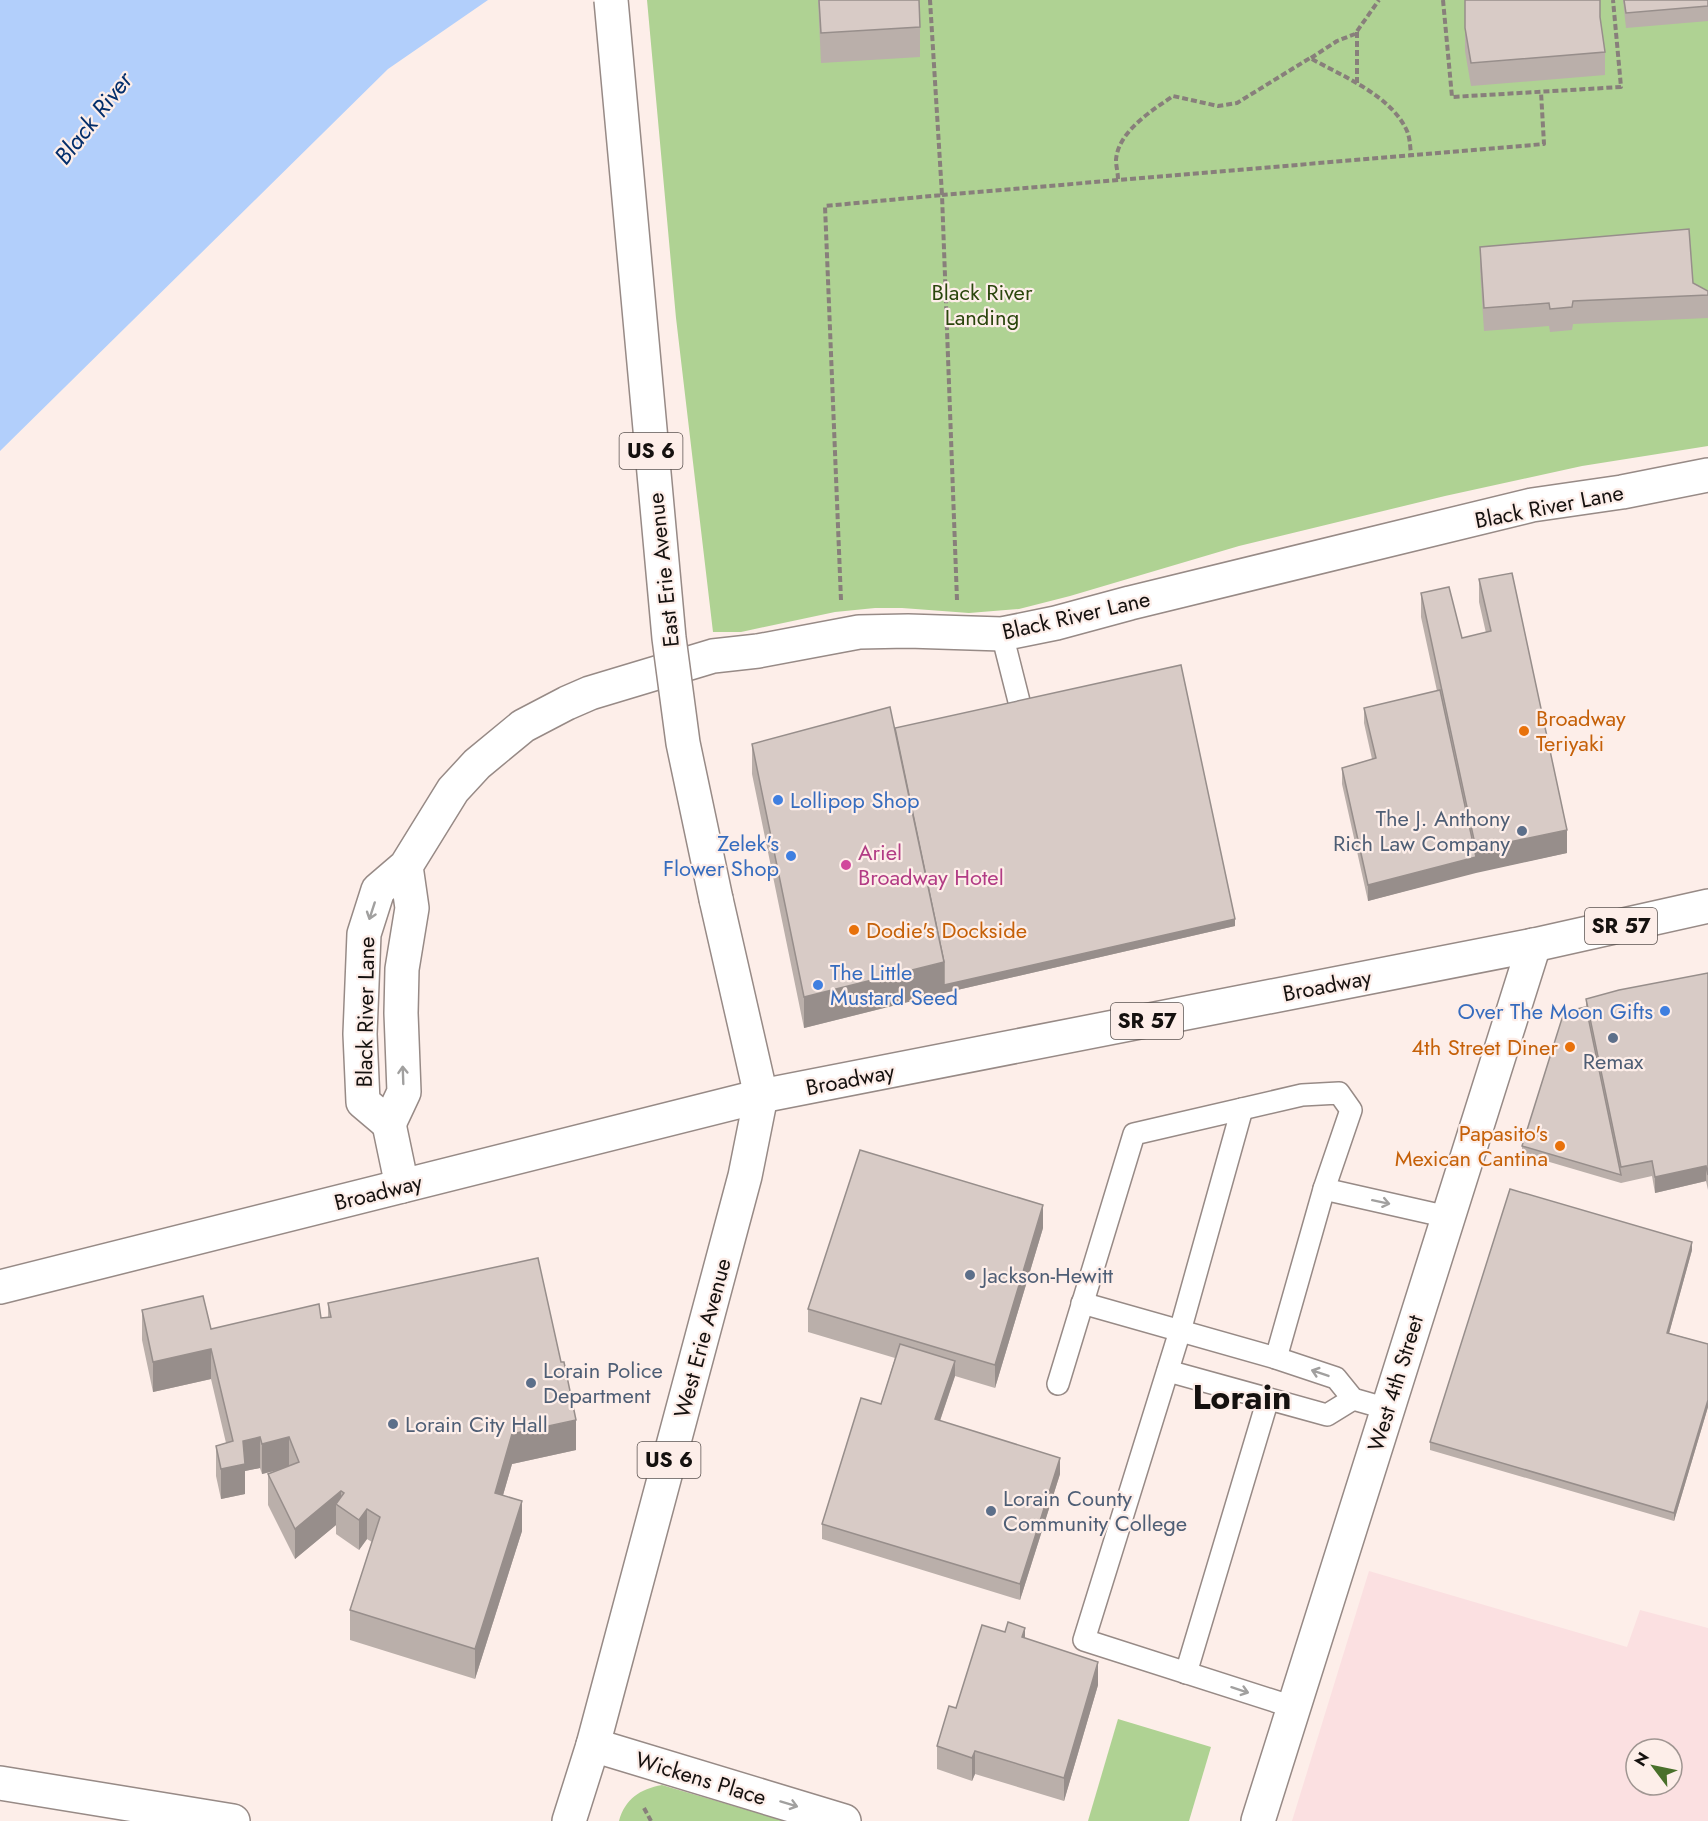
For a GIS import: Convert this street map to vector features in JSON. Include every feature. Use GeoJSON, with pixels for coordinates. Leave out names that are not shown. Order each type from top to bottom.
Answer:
{"type":"FeatureCollection","features":[{"type":"Feature","properties":{"kind":"street","name":"East Erie Avenue"},"geometry":{"type":"LineString","coordinates":[[611,0],[669,638],[683,743],[761,1096]]}},
{"type":"Feature","properties":{"kind":"street","name":"Black River Lane"},"geometry":{"type":"LineString","coordinates":[[406,866],[412,908],[402,969],[404,1092],[389,1124],[363,1102],[360,1034],[364,934],[378,890],[406,866],[453,790],[493,749],[542,715],[590,693],[713,656],[758,651],[859,632],[1002,634],[1056,623],[1141,600],[1532,505],[1708,475]]}},
{"type":"Feature","properties":{"kind":"street","name":"Broadway"},"geometry":{"type":"LineString","coordinates":[[0,1287],[761,1096],[1534,945],[1708,906]]}},
{"type":"Feature","properties":{"kind":"street","name":"West 4th Street"},"geometry":{"type":"LineString","coordinates":[[1258,1821],[1534,945]]}},
{"type":"Feature","properties":{"kind":"street","name":"West Erie Avenue"},"geometry":{"type":"LineString","coordinates":[[569,1821],[592,1744],[745,1176],[761,1096]]}},
{"type":"Feature","properties":{"kind":"street"},"geometry":{"type":"LineString","coordinates":[[389,1124],[402,1186]]}},
{"type":"Feature","properties":{"kind":"street","name":"Wickens Place"},"geometry":{"type":"LineString","coordinates":[[592,1744],[844,1821]]}},
{"type":"Feature","properties":{"kind":"street"},"geometry":{"type":"LineString","coordinates":[[0,1783],[232,1821]]}},
{"type":"Feature","properties":{"kind":"lane"},"geometry":{"type":"LineString","coordinates":[[1002,634],[1030,744]]}},
{"type":"Feature","properties":{"kind":"lane"},"geometry":{"type":"LineString","coordinates":[[1058,1384],[1134,1134],[1302,1095],[1339,1093],[1351,1110],[1324,1189],[1276,1358]]}},
{"type":"Feature","properties":{"kind":"lane"},"geometry":{"type":"LineString","coordinates":[[1242,1109],[1180,1331],[1084,1640],[1293,1707]]}},
{"type":"Feature","properties":{"kind":"lane"},"geometry":{"type":"LineString","coordinates":[[1324,1189],[1448,1217]]}},
{"type":"Feature","properties":{"kind":"lane"},"geometry":{"type":"LineString","coordinates":[[1082,1303],[1276,1358],[1336,1378],[1353,1399],[1388,1409]]}},
{"type":"Feature","properties":{"kind":"lane"},"geometry":{"type":"LineString","coordinates":[[1168,1371],[1327,1415],[1353,1399]]}},
{"type":"Feature","properties":{"kind":"lane"},"geometry":{"type":"LineString","coordinates":[[1186,1673],[1268,1399]]}},
{"type":"Feature","properties":{"kind":"path"},"geometry":{"type":"LineString","coordinates":[[930,0],[942,195],[958,633]]}},
{"type":"Feature","properties":{"kind":"path"},"geometry":{"type":"LineString","coordinates":[[1118,179],[1116,160],[1128,133],[1173,96],[1218,106],[1237,103],[1358,31],[1379,0]]}},
{"type":"Feature","properties":{"kind":"path"},"geometry":{"type":"LineString","coordinates":[[1443,0],[1452,97],[1621,87],[1613,0]]}},
{"type":"Feature","properties":{"kind":"path"},"geometry":{"type":"LineString","coordinates":[[1357,83],[1358,31]]}},
{"type":"Feature","properties":{"kind":"path"},"geometry":{"type":"LineString","coordinates":[[1310,58],[1378,97],[1403,124],[1408,134],[1411,154]]}},
{"type":"Feature","properties":{"kind":"path"},"geometry":{"type":"LineString","coordinates":[[843,634],[825,206],[1544,144],[1541,92]]}},
{"type":"Feature","properties":{"kind":"path"},"geometry":{"type":"LineString","coordinates":[[644,1808],[651,1821]]}},
{"type":"Feature","properties":{"kind":"shaded area"},"geometry":{"type":"Polygon","coordinates":[[[1369,1571],[1627,1647],[1640,1610],[1708,1628],[1708,1821],[1292,1821],[1369,1571]]]}},
{"type":"Feature","properties":{"kind":"green space","name":"Black River Landing"},"geometry":{"type":"Polygon","coordinates":[[[647,0],[1708,0],[1708,446],[1582,466],[1445,496],[1239,546],[1019,609],[969,613],[875,608],[835,612],[741,632],[713,632],[676,318],[647,0]]]}},
{"type":"Feature","properties":{"kind":"green space"},"geometry":{"type":"Polygon","coordinates":[[[1118,1719],[1211,1747],[1189,1821],[1088,1821],[1118,1719]]]}},
{"type":"Feature","properties":{"kind":"green space"},"geometry":{"type":"Polygon","coordinates":[[[662,1785],[786,1821],[619,1821],[629,1801],[640,1792],[662,1785]]]}},
{"type":"Feature","properties":{"kind":"water","name":"Black River"},"geometry":{"type":"Polygon","coordinates":[[[0,0],[488,0],[388,69],[0,451],[0,0]]]}},
{"type":"Feature","properties":{"kind":"building"},"geometry":{"type":"Polygon","coordinates":[[[819,0],[919,0],[920,27],[821,33],[819,0]]]}},
{"type":"Feature","properties":{"kind":"building"},"geometry":{"type":"Polygon","coordinates":[[[1465,0],[1600,0],[1605,52],[1471,63],[1465,28],[1465,0]]]}},
{"type":"Feature","properties":{"kind":"building"},"geometry":{"type":"Polygon","coordinates":[[[1624,0],[1708,0],[1708,6],[1626,13],[1624,0]]]}},
{"type":"Feature","properties":{"kind":"building"},"geometry":{"type":"Polygon","coordinates":[[[1689,229],[1693,283],[1708,291],[1708,295],[1573,301],[1572,307],[1550,309],[1549,303],[1484,308],[1480,247],[1689,229]]]}},
{"type":"Feature","properties":{"kind":"building"},"geometry":{"type":"Polygon","coordinates":[[[1512,573],[1567,830],[1476,849],[1421,593],[1449,587],[1462,638],[1491,631],[1479,579],[1512,573]]]}},
{"type":"Feature","properties":{"kind":"building"},"geometry":{"type":"Polygon","coordinates":[[[1181,665],[1235,919],[944,985],[944,962],[895,728],[1181,665]]]}},
{"type":"Feature","properties":{"kind":"building"},"geometry":{"type":"Polygon","coordinates":[[[1440,690],[1476,857],[1368,885],[1342,768],[1376,758],[1364,708],[1440,690]]]}},
{"type":"Feature","properties":{"kind":"building"},"geometry":{"type":"Polygon","coordinates":[[[890,707],[944,962],[804,997],[752,744],[890,707]]]}},
{"type":"Feature","properties":{"kind":"building"},"geometry":{"type":"Polygon","coordinates":[[[1708,973],[1708,1175],[1706,1166],[1655,1177],[1652,1161],[1621,1167],[1586,999],[1619,990],[1708,973]]]}},
{"type":"Feature","properties":{"kind":"building"},"geometry":{"type":"Polygon","coordinates":[[[1586,1007],[1621,1175],[1522,1146],[1564,1012],[1586,1007]]]}},
{"type":"Feature","properties":{"kind":"building"},"geometry":{"type":"Polygon","coordinates":[[[860,1150],[1043,1205],[995,1365],[808,1309],[860,1150]]]}},
{"type":"Feature","properties":{"kind":"building"},"geometry":{"type":"Polygon","coordinates":[[[1510,1189],[1692,1242],[1667,1333],[1708,1344],[1708,1400],[1674,1513],[1430,1442],[1510,1189]]]}},
{"type":"Feature","properties":{"kind":"building"},"geometry":{"type":"Polygon","coordinates":[[[538,1258],[576,1420],[512,1434],[495,1493],[522,1501],[475,1649],[350,1610],[380,1517],[367,1509],[359,1520],[336,1504],[344,1493],[341,1491],[295,1529],[268,1474],[299,1462],[289,1437],[262,1444],[260,1437],[243,1441],[245,1464],[221,1469],[216,1446],[233,1441],[211,1349],[153,1362],[142,1310],[203,1296],[211,1329],[319,1304],[321,1318],[331,1317],[328,1303],[538,1258]]]}},
{"type":"Feature","properties":{"kind":"building"},"geometry":{"type":"Polygon","coordinates":[[[900,1344],[955,1361],[935,1419],[1060,1458],[1020,1584],[822,1524],[861,1398],[881,1404],[900,1344]]]}},
{"type":"Feature","properties":{"kind":"building"},"geometry":{"type":"Polygon","coordinates":[[[1008,1622],[1025,1628],[1022,1637],[1098,1662],[1064,1778],[975,1751],[972,1758],[937,1746],[949,1706],[956,1708],[982,1625],[1005,1632],[1008,1622]]]}},
{"type":"Feature","properties":{"kind":"place","name":"Broadway Teriyaki"},"geometry":{"type":"Point","coordinates":[1524,731]}},
{"type":"Feature","properties":{"kind":"place","name":"Lollipop Shop"},"geometry":{"type":"Point","coordinates":[778,800]}},
{"type":"Feature","properties":{"kind":"place","name":"The J. Anthony Rich Law Company"},"geometry":{"type":"Point","coordinates":[1522,831]}},
{"type":"Feature","properties":{"kind":"place","name":"Zelek's Flower Shop"},"geometry":{"type":"Point","coordinates":[791,856]}},
{"type":"Feature","properties":{"kind":"place","name":"Ariel Broadway Hotel"},"geometry":{"type":"Point","coordinates":[846,865]}},
{"type":"Feature","properties":{"kind":"place","name":"Dodie's Dockside"},"geometry":{"type":"Point","coordinates":[854,930]}},
{"type":"Feature","properties":{"kind":"place","name":"The Little Mustard Seed"},"geometry":{"type":"Point","coordinates":[818,985]}},
{"type":"Feature","properties":{"kind":"place","name":"Over The Moon Gifts"},"geometry":{"type":"Point","coordinates":[1665,1011]}},
{"type":"Feature","properties":{"kind":"place","name":"Remax"},"geometry":{"type":"Point","coordinates":[1613,1038]}},
{"type":"Feature","properties":{"kind":"place","name":"4th Street Diner"},"geometry":{"type":"Point","coordinates":[1570,1047]}},
{"type":"Feature","properties":{"kind":"place","name":"Papasito's Mexican Cantina"},"geometry":{"type":"Point","coordinates":[1560,1146]}},
{"type":"Feature","properties":{"kind":"place","name":"Jackson-Hewitt"},"geometry":{"type":"Point","coordinates":[970,1275]}},
{"type":"Feature","properties":{"kind":"place","name":"Lorain Police Department"},"geometry":{"type":"Point","coordinates":[531,1383]}},
{"type":"Feature","properties":{"kind":"place","name":"Lorain City Hall"},"geometry":{"type":"Point","coordinates":[393,1424]}},
{"type":"Feature","properties":{"kind":"place","name":"Lorain County Community College"},"geometry":{"type":"Point","coordinates":[991,1511]}},
{"type":"Feature","properties":{"kind":"district","name":"Lorain"},"geometry":{"type":"Point","coordinates":[1242,1397]}}]}
